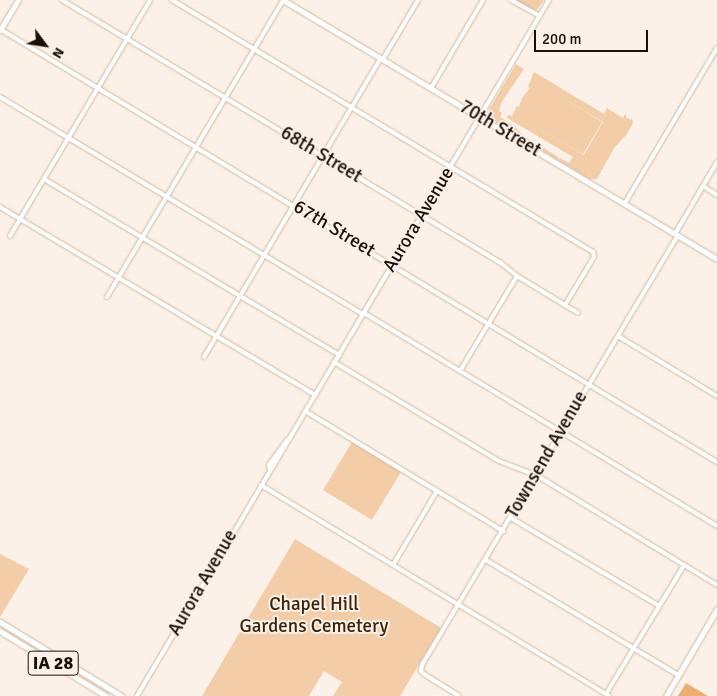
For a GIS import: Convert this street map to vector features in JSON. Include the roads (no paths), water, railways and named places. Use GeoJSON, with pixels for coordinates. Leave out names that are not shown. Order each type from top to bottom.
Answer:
{"type":"FeatureCollection","features":[{"type":"Feature","properties":{"kind":"main road"},"geometry":{"type":"LineString","coordinates":[[0,30],[18,0]]}},
{"type":"Feature","properties":{"kind":"main road","name":"70th Street"},"geometry":{"type":"LineString","coordinates":[[283,0],[717,259]]}},
{"type":"Feature","properties":{"kind":"main road"},"geometry":{"type":"LineString","coordinates":[[666,696],[717,609]]}},
{"type":"Feature","properties":{"kind":"main road","name":"IA 28"},"geometry":{"type":"LineString","coordinates":[[0,622],[121,696]]}},
{"type":"Feature","properties":{"kind":"main road","name":"IA 28"},"geometry":{"type":"LineString","coordinates":[[0,631],[106,696]]}},
{"type":"Feature","properties":{"kind":"street","name":"68th Street"},"geometry":{"type":"LineString","coordinates":[[62,0],[501,263],[517,276],[578,313]]}},
{"type":"Feature","properties":{"kind":"street"},"geometry":{"type":"LineString","coordinates":[[10,236],[150,0]]}},
{"type":"Feature","properties":{"kind":"street"},"geometry":{"type":"LineString","coordinates":[[172,0],[592,252],[594,257],[565,305]]}},
{"type":"Feature","properties":{"kind":"street"},"geometry":{"type":"LineString","coordinates":[[106,297],[283,0]]}},
{"type":"Feature","properties":{"kind":"street"},"geometry":{"type":"LineString","coordinates":[[204,357],[418,0]]}},
{"type":"Feature","properties":{"kind":"street"},"geometry":{"type":"LineString","coordinates":[[432,88],[483,0]]}},
{"type":"Feature","properties":{"kind":"street"},"geometry":{"type":"LineString","coordinates":[[511,0],[540,16]]}},
{"type":"Feature","properties":{"kind":"street","name":"Aurora Avenue"},"geometry":{"type":"LineString","coordinates":[[137,696],[261,485],[270,469],[269,465],[288,439],[315,395],[481,118],[549,0]]}},
{"type":"Feature","properties":{"kind":"street","name":"67th Street"},"geometry":{"type":"LineString","coordinates":[[0,30],[393,264],[488,324],[717,462]]}},
{"type":"Feature","properties":{"kind":"street"},"geometry":{"type":"LineString","coordinates":[[624,203],[717,48]]}},
{"type":"Feature","properties":{"kind":"street"},"geometry":{"type":"LineString","coordinates":[[0,97],[717,526]]}},
{"type":"Feature","properties":{"kind":"street","name":"Townsend Avenue"},"geometry":{"type":"LineString","coordinates":[[459,696],[425,676],[422,671],[422,665],[618,336],[717,162]]}},
{"type":"Feature","properties":{"kind":"street"},"geometry":{"type":"LineString","coordinates":[[44,179],[339,355]]}},
{"type":"Feature","properties":{"kind":"street"},"geometry":{"type":"LineString","coordinates":[[703,186],[717,195]]}},
{"type":"Feature","properties":{"kind":"street"},"geometry":{"type":"LineString","coordinates":[[0,207],[315,395]]}},
{"type":"Feature","properties":{"kind":"street"},"geometry":{"type":"LineString","coordinates":[[460,371],[517,276]]}},
{"type":"Feature","properties":{"kind":"street"},"geometry":{"type":"LineString","coordinates":[[618,336],[717,396]]}},
{"type":"Feature","properties":{"kind":"street"},"geometry":{"type":"LineString","coordinates":[[334,362],[499,461],[536,475],[717,585]]}},
{"type":"Feature","properties":{"kind":"street"},"geometry":{"type":"LineString","coordinates":[[305,411],[503,531]]}},
{"type":"Feature","properties":{"kind":"street"},"geometry":{"type":"LineString","coordinates":[[261,485],[608,695],[633,649],[684,565]]}},
{"type":"Feature","properties":{"kind":"street"},"geometry":{"type":"LineString","coordinates":[[393,565],[437,491]]}},
{"type":"Feature","properties":{"kind":"street"},"geometry":{"type":"LineString","coordinates":[[511,518],[659,606]]}},
{"type":"Feature","properties":{"kind":"street"},"geometry":{"type":"LineString","coordinates":[[486,560],[678,675]]}},
{"type":"Feature","properties":{"kind":"park label","name":"Chapel Hill Gardens Cemetery"},"geometry":{"type":"Point","coordinates":[314,616]}}]}
